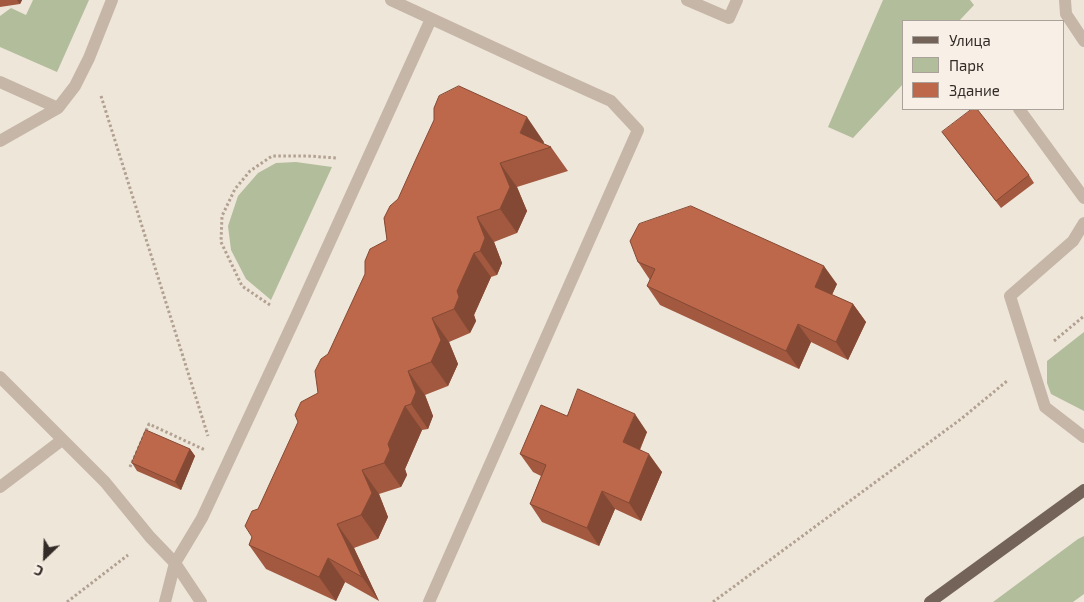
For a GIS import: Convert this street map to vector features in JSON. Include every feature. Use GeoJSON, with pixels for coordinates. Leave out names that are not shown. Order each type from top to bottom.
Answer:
{"type":"FeatureCollection","features":[{"type":"Feature","properties":{"kind":"main road"},"geometry":{"type":"LineString","coordinates":[[930,602],[1078,498],[1084,490]]}},
{"type":"Feature","properties":{"kind":"lane"},"geometry":{"type":"LineString","coordinates":[[0,141],[58,108],[75,86],[89,58],[112,0]]}},
{"type":"Feature","properties":{"kind":"lane"},"geometry":{"type":"LineString","coordinates":[[391,0],[611,101],[638,130],[429,602]]}},
{"type":"Feature","properties":{"kind":"lane"},"geometry":{"type":"LineString","coordinates":[[687,0],[729,18],[737,0]]}},
{"type":"Feature","properties":{"kind":"lane"},"geometry":{"type":"LineString","coordinates":[[1065,0],[1066,14],[1084,41]]}},
{"type":"Feature","properties":{"kind":"lane"},"geometry":{"type":"LineString","coordinates":[[166,602],[174,563],[202,518],[431,19]]}},
{"type":"Feature","properties":{"kind":"lane"},"geometry":{"type":"LineString","coordinates":[[0,82],[58,108]]}},
{"type":"Feature","properties":{"kind":"lane"},"geometry":{"type":"LineString","coordinates":[[1019,110],[1084,198]]}},
{"type":"Feature","properties":{"kind":"lane"},"geometry":{"type":"LineString","coordinates":[[1084,223],[1073,241],[1010,296],[1045,407],[1084,437]]}},
{"type":"Feature","properties":{"kind":"lane"},"geometry":{"type":"LineString","coordinates":[[0,377],[105,482],[174,563],[202,602]]}},
{"type":"Feature","properties":{"kind":"lane"},"geometry":{"type":"LineString","coordinates":[[0,486],[62,440]]}},
{"type":"Feature","properties":{"kind":"path"},"geometry":{"type":"LineString","coordinates":[[89,58],[211,444]]}},
{"type":"Feature","properties":{"kind":"path"},"geometry":{"type":"LineString","coordinates":[[297,314],[268,304],[242,286],[221,242],[222,216],[235,189],[250,171],[272,156],[338,158],[363,168]]}},
{"type":"Feature","properties":{"kind":"path"},"geometry":{"type":"LineString","coordinates":[[713,602],[961,419],[1084,316]]}},
{"type":"Feature","properties":{"kind":"path"},"geometry":{"type":"LineString","coordinates":[[105,482],[124,480],[149,424],[206,450]]}},
{"type":"Feature","properties":{"kind":"path"},"geometry":{"type":"LineString","coordinates":[[67,602],[150,537]]}},
{"type":"Feature","properties":{"kind":"green space"},"geometry":{"type":"Polygon","coordinates":[[[33,0],[89,0],[57,72],[0,47],[0,16],[11,8],[26,15],[33,0]]]}},
{"type":"Feature","properties":{"kind":"green space"},"geometry":{"type":"Polygon","coordinates":[[[883,0],[970,0],[974,5],[960,20],[902,20],[902,85],[853,138],[828,127],[883,0]]]}},
{"type":"Feature","properties":{"kind":"green space"},"geometry":{"type":"Polygon","coordinates":[[[296,162],[332,167],[271,300],[246,279],[231,250],[228,226],[238,196],[258,173],[276,163],[296,162]]]}},
{"type":"Feature","properties":{"kind":"green space"},"geometry":{"type":"Polygon","coordinates":[[[1084,332],[1084,411],[1051,394],[1047,383],[1047,361],[1084,332]]]}},
{"type":"Feature","properties":{"kind":"green space"},"geometry":{"type":"Polygon","coordinates":[[[1084,536],[1084,594],[1073,602],[993,602],[1078,539],[1084,536]]]}},
{"type":"Feature","properties":{"kind":"building"},"geometry":{"type":"Polygon","coordinates":[[[459,86],[527,117],[520,133],[551,147],[500,163],[510,187],[500,209],[477,217],[485,238],[480,251],[474,253],[457,291],[459,297],[454,309],[432,318],[441,340],[431,362],[408,371],[416,392],[411,404],[405,406],[388,444],[390,450],[384,463],[362,470],[372,493],[361,515],[337,524],[362,577],[328,558],[319,577],[249,545],[252,537],[245,526],[252,511],[258,509],[298,422],[295,415],[301,402],[318,393],[315,371],[321,359],[328,354],[365,274],[365,261],[370,249],[387,240],[384,218],[390,206],[398,199],[434,120],[434,108],[439,96],[459,86]]]}},
{"type":"Feature","properties":{"kind":"building"},"geometry":{"type":"Polygon","coordinates":[[[971,110],[978,110],[1029,175],[996,201],[942,132],[971,110]]]}},
{"type":"Feature","properties":{"kind":"building"},"geometry":{"type":"Polygon","coordinates":[[[691,206],[824,266],[815,287],[853,304],[836,342],[798,324],[786,351],[647,286],[655,269],[638,262],[630,241],[639,224],[691,206]]]}},
{"type":"Feature","properties":{"kind":"building"},"geometry":{"type":"Polygon","coordinates":[[[578,389],[635,414],[623,442],[649,454],[629,503],[602,491],[587,528],[530,504],[546,465],[520,454],[541,405],[567,416],[578,389]]]}},
{"type":"Feature","properties":{"kind":"building"},"geometry":{"type":"Polygon","coordinates":[[[146,430],[190,449],[175,482],[132,463],[146,430]]]}}]}
